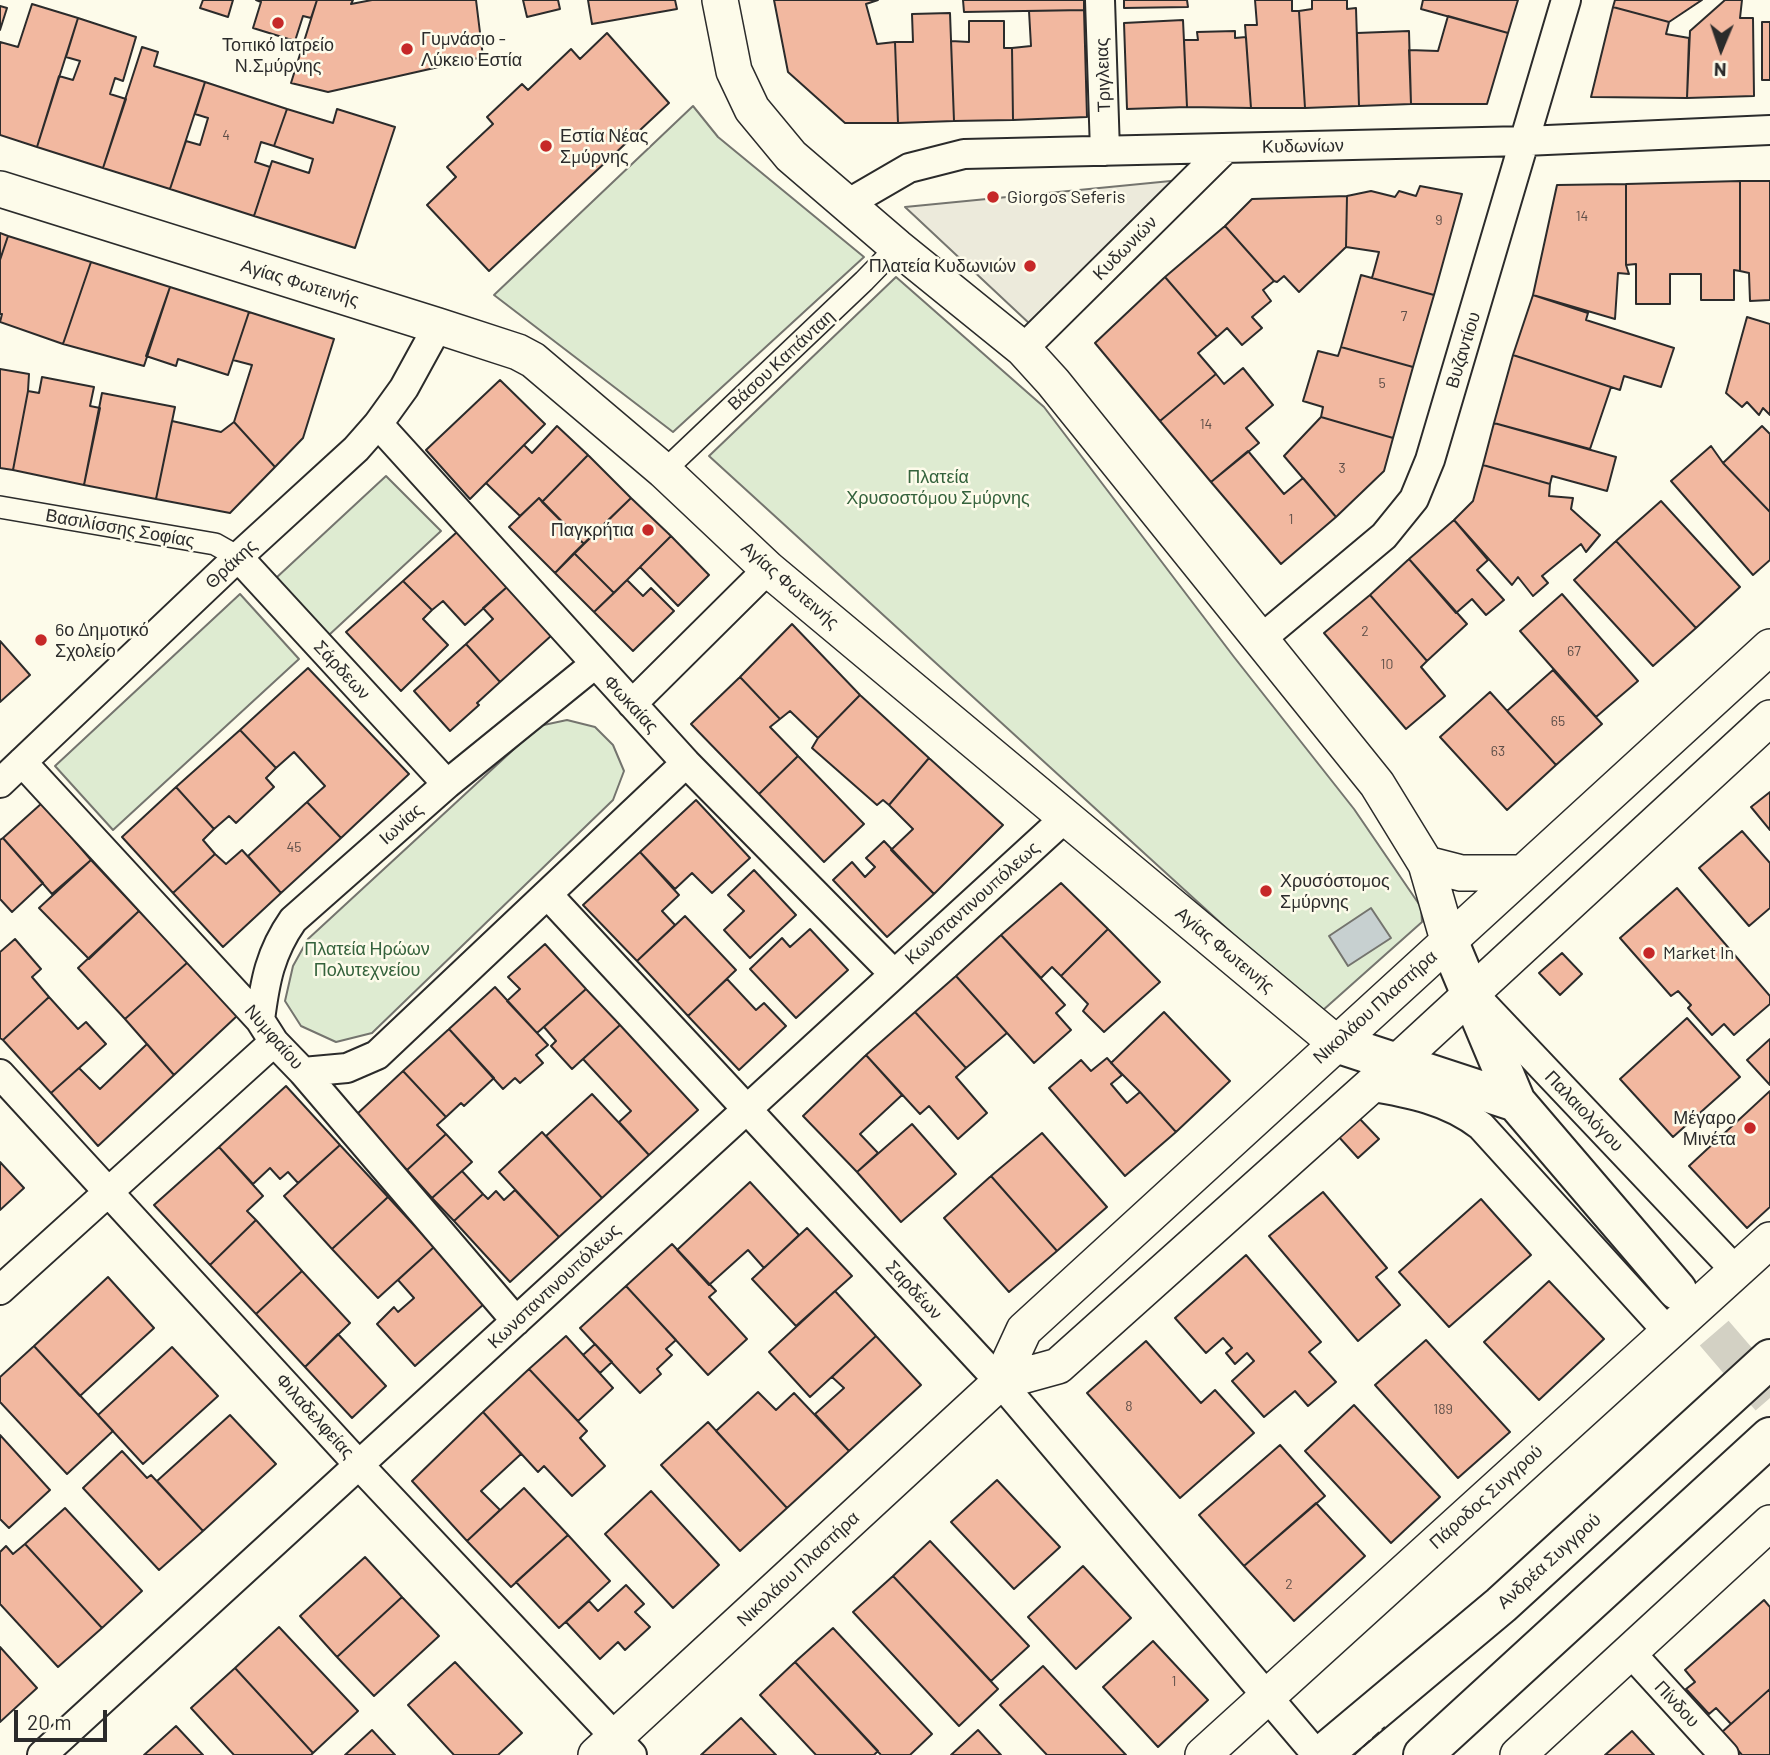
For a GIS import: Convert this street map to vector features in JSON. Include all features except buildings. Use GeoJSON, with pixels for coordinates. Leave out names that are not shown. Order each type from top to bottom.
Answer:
{"type":"FeatureCollection","features":[{"type":"Feature","properties":{"kind":"main road","name":"Παλαιολόγου"},"geometry":{"type":"LineString","coordinates":[[1448,940],[1471,992]]}},
{"type":"Feature","properties":{"kind":"main road"},"geometry":{"type":"LineString","coordinates":[[1471,992],[1517,1102],[1677,1290]]}},
{"type":"Feature","properties":{"kind":"main road","name":"Αγίας Φωτεινής"},"geometry":{"type":"LineString","coordinates":[[1336,1043],[1382,1074],[1517,1102]]}},
{"type":"Feature","properties":{"kind":"main road","name":"Ανδρέα Συγγρού"},"geometry":{"type":"LineString","coordinates":[[1320,1755],[1501,1605],[1770,1359]]}},
{"type":"Feature","properties":{"kind":"main road"},"geometry":{"type":"LineString","coordinates":[[1423,1755],[1770,1437]]}},
{"type":"Feature","properties":{"kind":"street"},"geometry":{"type":"LineString","coordinates":[[720,0],[734,71],[752,109],[791,156],[897,247],[1023,349],[1377,785],[1426,864],[1448,940]]}},
{"type":"Feature","properties":{"kind":"street","name":"Τριγλειας"},"geometry":{"type":"LineString","coordinates":[[1100,0],[1105,151]]}},
{"type":"Feature","properties":{"kind":"street","name":"Βυζαντίου"},"geometry":{"type":"LineString","coordinates":[[1261,639],[1384,536],[1415,499],[1430,460],[1566,0]]}},
{"type":"Feature","properties":{"kind":"street","name":"Κυδωνίων"},"geometry":{"type":"LineString","coordinates":[[847,204],[909,168],[964,154],[1525,141],[1770,130]]}},
{"type":"Feature","properties":{"kind":"street","name":"Κυδωνιών"},"geometry":{"type":"LineString","coordinates":[[1023,349],[1226,148]]}},
{"type":"Feature","properties":{"kind":"street","name":"Αγίας Φωτεινής"},"geometry":{"type":"LineString","coordinates":[[0,189],[438,326],[518,352],[533,360],[664,471],[768,569],[1336,1043]]}},
{"type":"Feature","properties":{"kind":"street","name":"Βάσου Καπάνταη"},"geometry":{"type":"LineString","coordinates":[[664,471],[897,247]]}},
{"type":"Feature","properties":{"kind":"street","name":"Θράκης"},"geometry":{"type":"LineString","coordinates":[[0,783],[238,556],[356,449],[378,424],[413,373],[438,326]]}},
{"type":"Feature","properties":{"kind":"street","name":"Φωκαίας"},"geometry":{"type":"LineString","coordinates":[[378,424],[685,763],[894,974]]}},
{"type":"Feature","properties":{"kind":"street","name":"Βασιλίσσης Σοφίας"},"geometry":{"type":"LineString","coordinates":[[0,507],[215,544],[238,556]]}},
{"type":"Feature","properties":{"kind":"street","name":"Σάρδεων"},"geometry":{"type":"LineString","coordinates":[[238,556],[447,784]]}},
{"type":"Feature","properties":{"kind":"street"},"geometry":{"type":"LineString","coordinates":[[632,704],[768,569]]}},
{"type":"Feature","properties":{"kind":"street","name":"Νικολάου Πλαστήρα"},"geometry":{"type":"LineString","coordinates":[[615,1749],[1000,1382],[1024,1330],[1770,647]]}},
{"type":"Feature","properties":{"kind":"street","name":"Ιωνίας"},"geometry":{"type":"LineString","coordinates":[[267,1031],[270,962],[280,939],[293,920],[447,784],[595,664]]}},
{"type":"Feature","properties":{"kind":"street","name":"Νικολάου Πλαστήρα"},"geometry":{"type":"LineString","coordinates":[[1000,1382],[1058,1366],[1382,1074],[1770,718]]}},
{"type":"Feature","properties":{"kind":"street","name":"Νυμφαίου"},"geometry":{"type":"LineString","coordinates":[[22,762],[267,1031],[516,1321]]}},
{"type":"Feature","properties":{"kind":"street"},"geometry":{"type":"LineString","coordinates":[[303,1072],[347,1068],[377,1055],[685,763]]}},
{"type":"Feature","properties":{"kind":"street","name":"Κωνσταντινουπόλεως"},"geometry":{"type":"LineString","coordinates":[[42,1755],[1066,817]]}},
{"type":"Feature","properties":{"kind":"street"},"geometry":{"type":"LineString","coordinates":[[1426,864],[1461,873],[1522,873]]}},
{"type":"Feature","properties":{"kind":"street","name":"Σαρδέων"},"geometry":{"type":"LineString","coordinates":[[548,895],[1000,1382],[1266,1698]]}},
{"type":"Feature","properties":{"kind":"street","name":"Παλαιολόγου"},"geometry":{"type":"LineString","coordinates":[[1471,992],[1736,1271]]}},
{"type":"Feature","properties":{"kind":"street"},"geometry":{"type":"LineString","coordinates":[[0,1290],[109,1191],[267,1031]]}},
{"type":"Feature","properties":{"kind":"street","name":"Φιλαδελφείας"},"geometry":{"type":"LineString","coordinates":[[0,1074],[615,1749]]}},
{"type":"Feature","properties":{"kind":"street","name":"Αγίας Φωτεινής"},"geometry":{"type":"LineString","coordinates":[[1382,1074],[1416,1094],[1469,1116],[1481,1126],[1669,1333]]}},
{"type":"Feature","properties":{"kind":"street","name":"Πάροδος Συγγρού"},"geometry":{"type":"LineString","coordinates":[[1203,1755],[1770,1240]]}},
{"type":"Feature","properties":{"kind":"street"},"geometry":{"type":"LineString","coordinates":[[1518,1755],[1770,1523]]}},
{"type":"Feature","properties":{"kind":"street","name":"Πίνδου"},"geometry":{"type":"LineString","coordinates":[[1630,1652],[1724,1755]]}},
{"type":"Feature","properties":{"kind":"street"},"geometry":{"type":"LineString","coordinates":[[1266,1698],[1320,1755]]}},
{"type":"Feature","properties":{"kind":"green space"},"geometry":{"type":"Polygon","coordinates":[[[693,106],[718,137],[864,257],[673,432],[494,295],[693,106]]]}},
{"type":"Feature","properties":{"kind":"green space","name":"Πλατεία Χρυσοστόμου Σμύρνης"},"geometry":{"type":"Polygon","coordinates":[[[896,277],[1044,407],[1234,657],[1354,809],[1421,907],[1422,922],[1322,1011],[1292,988],[709,456],[896,277]]]}},
{"type":"Feature","properties":{"kind":"green space"},"geometry":{"type":"Polygon","coordinates":[[[386,476],[441,531],[329,635],[276,578],[386,476]]]}},
{"type":"Feature","properties":{"kind":"green space"},"geometry":{"type":"Polygon","coordinates":[[[240,594],[299,659],[113,830],[55,766],[240,594]]]}},
{"type":"Feature","properties":{"kind":"green space","name":"Πλατεία Ηρώων Πολυτεχνείου"},"geometry":{"type":"Polygon","coordinates":[[[567,720],[595,727],[613,745],[624,771],[613,800],[372,1033],[336,1042],[301,1026],[285,1001],[293,966],[308,939],[539,726],[567,720]]]}},
{"type":"Feature","properties":{"kind":"shaded area","name":"Πλατεία Κυδωνιών"},"geometry":{"type":"Polygon","coordinates":[[[1181,180],[1031,325],[905,207],[1181,180]]]}},
{"type":"Feature","properties":{"kind":"shaded area"},"geometry":{"type":"Polygon","coordinates":[[[1371,908],[1391,938],[1348,966],[1329,936],[1371,908]]]}},
{"type":"Feature","properties":{"kind":"tunnel"},"geometry":{"type":"LineString","coordinates":[[1677,1290],[1770,1398]]}},
{"type":"Feature","properties":{"kind":"fence"},"geometry":{"type":"LineString","coordinates":[[1354,1755],[1385,1727]]}},
{"type":"Feature","properties":{"kind":"place","name":"Τοπικό Ιατρείο Ν.Σμύρνης"},"geometry":{"type":"Point","coordinates":[278,23]}},
{"type":"Feature","properties":{"kind":"place","name":"Γυμνάσιο - Λύκειο Εστία"},"geometry":{"type":"Point","coordinates":[407,49]}},
{"type":"Feature","properties":{"kind":"place","name":"Εστία Νέας Σμύρνης"},"geometry":{"type":"Point","coordinates":[546,146]}},
{"type":"Feature","properties":{"kind":"place","name":"Giorgos Seferis"},"geometry":{"type":"Point","coordinates":[993,197]}},
{"type":"Feature","properties":{"kind":"place","name":"Πλατεία Κυδωνιών"},"geometry":{"type":"Point","coordinates":[1030,266]}},
{"type":"Feature","properties":{"kind":"place","name":"Παγκρήτια"},"geometry":{"type":"Point","coordinates":[648,530]}},
{"type":"Feature","properties":{"kind":"place","name":"6ο Δημοτικό Σχολείο"},"geometry":{"type":"Point","coordinates":[41,640]}},
{"type":"Feature","properties":{"kind":"place","name":"Χρυσόστομος Σμύρνης"},"geometry":{"type":"Point","coordinates":[1266,891]}},
{"type":"Feature","properties":{"kind":"place","name":"Market In"},"geometry":{"type":"Point","coordinates":[1649,953]}},
{"type":"Feature","properties":{"kind":"place","name":"Μέγαρο Μινέτα"},"geometry":{"type":"Point","coordinates":[1750,1128]}}]}
